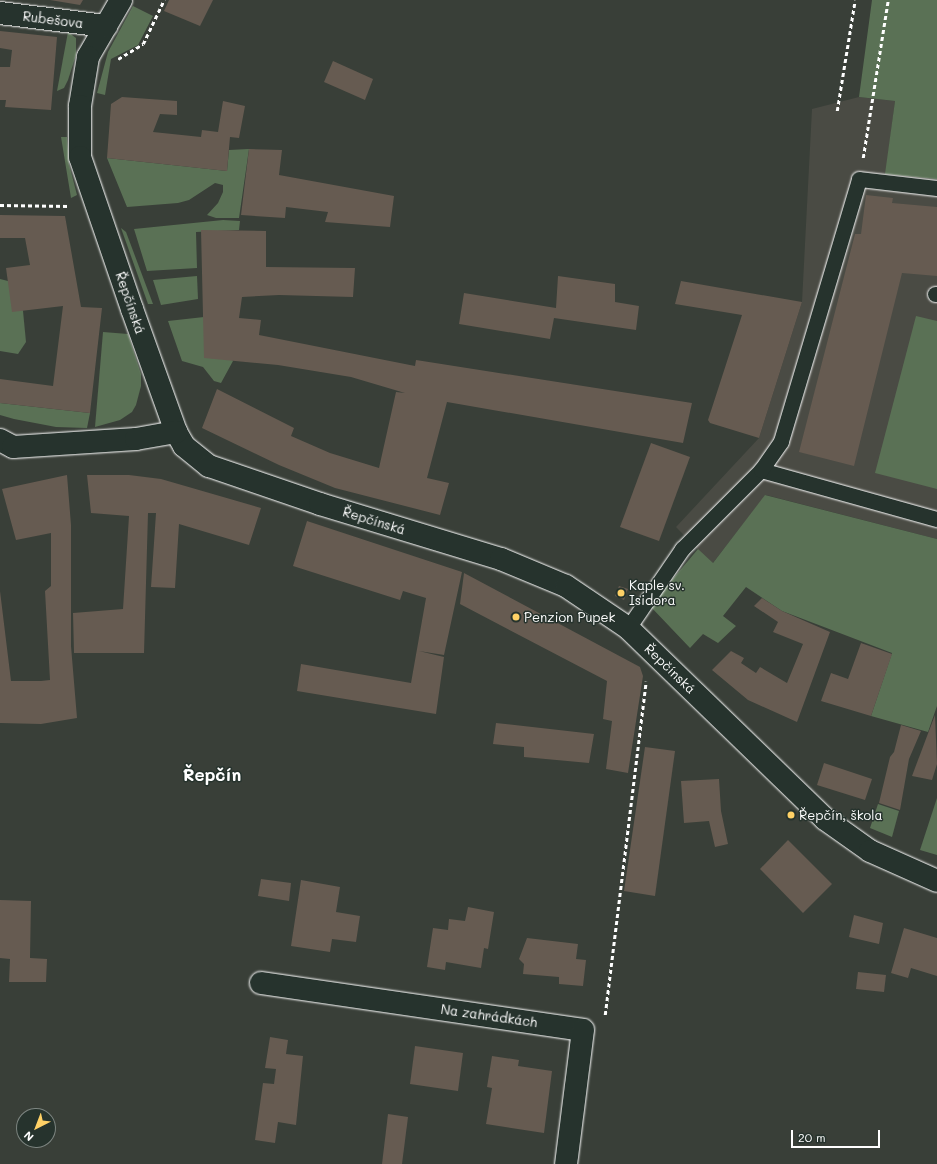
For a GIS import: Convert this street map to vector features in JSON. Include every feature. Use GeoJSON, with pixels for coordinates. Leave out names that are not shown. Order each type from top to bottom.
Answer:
{"type":"FeatureCollection","features":[{"type":"Feature","properties":{"kind":"street","name":"Řepčínská"},"geometry":{"type":"LineString","coordinates":[[121,0],[88,57],[80,106],[80,157],[176,432],[184,446],[209,466],[320,504],[537,572],[592,602],[628,628],[825,819],[870,851],[937,881]]}},
{"type":"Feature","properties":{"kind":"street","name":"Rubešova"},"geometry":{"type":"LineString","coordinates":[[0,13],[106,26]]}},
{"type":"Feature","properties":{"kind":"street"},"geometry":{"type":"LineString","coordinates":[[4,448],[136,439],[176,432]]}},
{"type":"Feature","properties":{"kind":"street","name":"Na zahrádkách"},"geometry":{"type":"LineString","coordinates":[[261,983],[583,1030],[566,1164]]}},
{"type":"Feature","properties":{"kind":"lane"},"geometry":{"type":"LineString","coordinates":[[628,628],[682,549],[761,470],[781,441],[859,179],[937,188]]}},
{"type":"Feature","properties":{"kind":"lane"},"geometry":{"type":"LineString","coordinates":[[761,470],[937,519]]}},
{"type":"Feature","properties":{"kind":"path"},"geometry":{"type":"LineString","coordinates":[[114,61],[143,44],[164,0]]}},
{"type":"Feature","properties":{"kind":"path"},"geometry":{"type":"LineString","coordinates":[[837,111],[855,0]]}},
{"type":"Feature","properties":{"kind":"path"},"geometry":{"type":"LineString","coordinates":[[859,179],[888,0]]}},
{"type":"Feature","properties":{"kind":"path"},"geometry":{"type":"LineString","coordinates":[[0,205],[97,206]]}},
{"type":"Feature","properties":{"kind":"path"},"geometry":{"type":"LineString","coordinates":[[604,1019],[646,676]]}},
{"type":"Feature","properties":{"kind":"shaded area"},"geometry":{"type":"Polygon","coordinates":[[[859,97],[895,101],[886,173],[937,179],[937,539],[766,495],[712,564],[676,527],[759,438],[802,302],[812,109],[859,97]]]}},
{"type":"Feature","properties":{"kind":"green space"},"geometry":{"type":"Polygon","coordinates":[[[872,0],[937,0],[937,179],[885,174],[895,101],[859,97],[872,0]]]}},
{"type":"Feature","properties":{"kind":"green space"},"geometry":{"type":"Polygon","coordinates":[[[133,6],[153,16],[138,45],[111,59],[105,95],[97,93],[108,52],[133,6]]]}},
{"type":"Feature","properties":{"kind":"green space"},"geometry":{"type":"Polygon","coordinates":[[[68,32],[76,38],[76,55],[64,88],[57,91],[68,32]]]}},
{"type":"Feature","properties":{"kind":"green space"},"geometry":{"type":"Polygon","coordinates":[[[61,137],[67,137],[69,164],[77,195],[71,198],[61,137]]]}},
{"type":"Feature","properties":{"kind":"green space"},"geometry":{"type":"Polygon","coordinates":[[[249,149],[239,218],[216,218],[207,215],[218,203],[223,192],[223,185],[215,183],[189,200],[178,203],[127,207],[107,158],[227,171],[229,150],[249,149]]]}},
{"type":"Feature","properties":{"kind":"green space"},"geometry":{"type":"Polygon","coordinates":[[[223,220],[240,221],[239,230],[196,232],[197,268],[147,271],[134,229],[223,220]]]}},
{"type":"Feature","properties":{"kind":"green space"},"geometry":{"type":"Polygon","coordinates":[[[121,228],[126,232],[153,304],[148,304],[121,228]]]}},
{"type":"Feature","properties":{"kind":"green space"},"geometry":{"type":"Polygon","coordinates":[[[197,276],[198,299],[161,305],[153,280],[197,276]]]}},
{"type":"Feature","properties":{"kind":"green space"},"geometry":{"type":"Polygon","coordinates":[[[0,279],[8,281],[23,311],[26,342],[18,354],[0,351],[0,279]]]}},
{"type":"Feature","properties":{"kind":"green space"},"geometry":{"type":"Polygon","coordinates":[[[916,316],[937,321],[937,489],[875,473],[916,316]]]}},
{"type":"Feature","properties":{"kind":"green space"},"geometry":{"type":"Polygon","coordinates":[[[204,317],[233,361],[221,383],[214,381],[203,367],[182,361],[168,321],[204,317]]]}},
{"type":"Feature","properties":{"kind":"green space"},"geometry":{"type":"Polygon","coordinates":[[[103,332],[128,334],[141,374],[141,386],[136,405],[132,412],[120,420],[95,427],[103,332]]]}},
{"type":"Feature","properties":{"kind":"green space"},"geometry":{"type":"Polygon","coordinates":[[[0,403],[90,413],[87,428],[56,427],[0,415],[0,403]]]}},
{"type":"Feature","properties":{"kind":"green space"},"geometry":{"type":"Polygon","coordinates":[[[765,495],[937,539],[937,706],[928,732],[871,716],[892,653],[782,611],[746,587],[723,616],[736,626],[718,643],[703,634],[690,648],[650,606],[698,549],[713,563],[765,495]]]}},
{"type":"Feature","properties":{"kind":"green space"},"geometry":{"type":"Polygon","coordinates":[[[937,798],[937,855],[920,850],[937,798]]]}},
{"type":"Feature","properties":{"kind":"green space"},"geometry":{"type":"Polygon","coordinates":[[[878,804],[899,811],[892,837],[870,828],[878,804]]]}},
{"type":"Feature","properties":{"kind":"building"},"geometry":{"type":"Polygon","coordinates":[[[50,0],[83,0],[80,5],[50,0]]]}},
{"type":"Feature","properties":{"kind":"building"},"geometry":{"type":"Polygon","coordinates":[[[169,0],[213,0],[200,26],[164,11],[169,0]]]}},
{"type":"Feature","properties":{"kind":"building"},"geometry":{"type":"Polygon","coordinates":[[[0,31],[57,37],[51,110],[5,107],[6,100],[0,100],[0,67],[10,67],[12,50],[0,48],[0,31]]]}},
{"type":"Feature","properties":{"kind":"building"},"geometry":{"type":"Polygon","coordinates":[[[333,61],[373,79],[365,100],[324,82],[333,61]]]}},
{"type":"Feature","properties":{"kind":"building"},"geometry":{"type":"Polygon","coordinates":[[[122,97],[177,101],[177,115],[160,114],[153,132],[201,137],[202,130],[218,132],[223,101],[245,106],[239,138],[230,137],[227,171],[107,158],[111,104],[122,97]]]}},
{"type":"Feature","properties":{"kind":"building"},"geometry":{"type":"Polygon","coordinates":[[[249,149],[282,150],[279,175],[394,196],[390,227],[325,222],[328,212],[286,207],[285,218],[241,215],[249,149]]]}},
{"type":"Feature","properties":{"kind":"building"},"geometry":{"type":"Polygon","coordinates":[[[866,195],[893,198],[892,203],[937,207],[937,276],[902,273],[854,466],[799,452],[855,234],[861,234],[866,195]]]}},
{"type":"Feature","properties":{"kind":"building"},"geometry":{"type":"Polygon","coordinates":[[[0,215],[65,216],[81,307],[102,308],[90,413],[0,403],[0,379],[53,386],[63,306],[12,312],[6,268],[30,265],[25,238],[0,238],[0,215]]]}},
{"type":"Feature","properties":{"kind":"building"},"geometry":{"type":"Polygon","coordinates":[[[201,230],[266,231],[266,267],[355,268],[353,297],[279,295],[242,297],[239,318],[261,320],[259,335],[415,366],[416,360],[692,403],[683,443],[447,402],[427,478],[449,483],[440,515],[335,488],[279,465],[202,428],[217,389],[294,428],[291,436],[330,453],[379,468],[396,392],[405,393],[351,377],[278,365],[204,358],[201,230]]]}},
{"type":"Feature","properties":{"kind":"building"},"geometry":{"type":"Polygon","coordinates":[[[558,276],[615,284],[615,302],[639,306],[636,330],[554,318],[550,339],[459,324],[464,293],[556,308],[558,276]]]}},
{"type":"Feature","properties":{"kind":"building"},"geometry":{"type":"Polygon","coordinates":[[[681,281],[802,302],[759,438],[710,423],[708,420],[742,315],[675,304],[681,281]]]}},
{"type":"Feature","properties":{"kind":"building"},"geometry":{"type":"Polygon","coordinates":[[[651,443],[690,457],[659,541],[620,527],[651,443]]]}},
{"type":"Feature","properties":{"kind":"building"},"geometry":{"type":"Polygon","coordinates":[[[67,475],[71,525],[71,646],[77,718],[41,724],[0,723],[0,591],[11,681],[41,681],[50,680],[45,591],[51,586],[51,533],[16,540],[2,489],[67,475]]]}},
{"type":"Feature","properties":{"kind":"building"},"geometry":{"type":"Polygon","coordinates":[[[87,475],[129,475],[161,479],[261,508],[249,545],[179,524],[175,588],[151,587],[156,513],[148,513],[144,653],[74,653],[73,613],[123,609],[129,516],[91,513],[87,475]]]}},
{"type":"Feature","properties":{"kind":"building"},"geometry":{"type":"Polygon","coordinates":[[[307,521],[462,572],[444,655],[419,651],[444,657],[436,714],[297,691],[301,664],[411,683],[426,598],[403,591],[400,600],[293,566],[307,521]]]}},
{"type":"Feature","properties":{"kind":"building"},"geometry":{"type":"Polygon","coordinates":[[[464,573],[640,667],[643,676],[628,773],[606,769],[612,721],[603,719],[607,681],[460,604],[464,573]]]}},
{"type":"Feature","properties":{"kind":"building","name":"Kaple sv. Isidora"},"geometry":{"type":"Polygon","coordinates":[[[619,586],[628,589],[624,600],[615,596],[619,586]]]}},
{"type":"Feature","properties":{"kind":"building"},"geometry":{"type":"Polygon","coordinates":[[[762,598],[782,611],[830,632],[797,722],[748,700],[712,670],[731,651],[744,658],[741,663],[756,673],[760,667],[787,683],[803,644],[773,632],[778,622],[754,606],[762,598]]]}},
{"type":"Feature","properties":{"kind":"building"},"geometry":{"type":"Polygon","coordinates":[[[861,643],[892,654],[871,716],[821,701],[831,673],[848,679],[861,643]]]}},
{"type":"Feature","properties":{"kind":"building"},"geometry":{"type":"Polygon","coordinates":[[[935,715],[937,764],[932,780],[912,776],[935,715]]]}},
{"type":"Feature","properties":{"kind":"building"},"geometry":{"type":"Polygon","coordinates":[[[496,723],[594,734],[589,763],[524,757],[524,747],[493,744],[496,723]]]}},
{"type":"Feature","properties":{"kind":"building"},"geometry":{"type":"Polygon","coordinates":[[[901,725],[921,731],[909,759],[900,810],[879,803],[890,757],[894,752],[901,725]]]}},
{"type":"Feature","properties":{"kind":"building"},"geometry":{"type":"Polygon","coordinates":[[[645,747],[675,751],[655,896],[624,891],[645,747]]]}},
{"type":"Feature","properties":{"kind":"building"},"geometry":{"type":"Polygon","coordinates":[[[824,763],[872,779],[865,800],[817,785],[824,763]]]}},
{"type":"Feature","properties":{"kind":"building"},"geometry":{"type":"Polygon","coordinates":[[[719,779],[721,811],[728,844],[715,847],[709,821],[684,823],[681,781],[719,779]]]}},
{"type":"Feature","properties":{"kind":"building"},"geometry":{"type":"Polygon","coordinates":[[[788,840],[832,884],[803,913],[760,869],[788,840]]]}},
{"type":"Feature","properties":{"kind":"building"},"geometry":{"type":"Polygon","coordinates":[[[261,879],[291,883],[289,901],[258,896],[261,879]]]}},
{"type":"Feature","properties":{"kind":"building"},"geometry":{"type":"Polygon","coordinates":[[[301,880],[340,887],[336,912],[360,916],[356,942],[332,939],[330,952],[291,946],[301,880]]]}},
{"type":"Feature","properties":{"kind":"building"},"geometry":{"type":"Polygon","coordinates":[[[0,900],[31,901],[30,958],[47,959],[46,982],[9,982],[10,959],[0,958],[0,900]]]}},
{"type":"Feature","properties":{"kind":"building"},"geometry":{"type":"Polygon","coordinates":[[[468,907],[494,912],[488,949],[484,948],[481,968],[446,962],[445,970],[427,967],[433,928],[448,930],[449,919],[465,921],[468,907]]]}},
{"type":"Feature","properties":{"kind":"building"},"geometry":{"type":"Polygon","coordinates":[[[854,915],[883,923],[879,944],[849,937],[854,915]]]}},
{"type":"Feature","properties":{"kind":"building"},"geometry":{"type":"Polygon","coordinates":[[[904,928],[937,938],[937,976],[911,968],[908,978],[891,973],[904,928]]]}},
{"type":"Feature","properties":{"kind":"building"},"geometry":{"type":"Polygon","coordinates":[[[527,938],[578,944],[576,959],[586,960],[583,986],[559,984],[559,977],[523,974],[524,964],[519,959],[527,938]]]}},
{"type":"Feature","properties":{"kind":"building"},"geometry":{"type":"Polygon","coordinates":[[[858,972],[886,975],[884,992],[856,989],[858,972]]]}},
{"type":"Feature","properties":{"kind":"building"},"geometry":{"type":"Polygon","coordinates":[[[270,1037],[288,1040],[286,1054],[303,1056],[296,1125],[278,1122],[275,1143],[255,1140],[263,1083],[274,1084],[276,1069],[265,1068],[270,1037]]]}},
{"type":"Feature","properties":{"kind":"building"},"geometry":{"type":"Polygon","coordinates":[[[415,1046],[463,1053],[458,1091],[410,1084],[415,1046]]]}},
{"type":"Feature","properties":{"kind":"building"},"geometry":{"type":"Polygon","coordinates":[[[492,1056],[519,1060],[518,1066],[552,1071],[544,1133],[486,1124],[492,1088],[487,1087],[492,1056]]]}},
{"type":"Feature","properties":{"kind":"building"},"geometry":{"type":"Polygon","coordinates":[[[388,1114],[408,1117],[402,1164],[382,1164],[388,1114]]]}},
{"type":"Feature","properties":{"kind":"place","name":"Kaple sv. Isidora"},"geometry":{"type":"Point","coordinates":[621,593]}},
{"type":"Feature","properties":{"kind":"place","name":"Penzion Pupek"},"geometry":{"type":"Point","coordinates":[516,617]}},
{"type":"Feature","properties":{"kind":"place","name":"Řepčín, škola"},"geometry":{"type":"Point","coordinates":[791,815]}},
{"type":"Feature","properties":{"kind":"district","name":"Řepčín"},"geometry":{"type":"Point","coordinates":[212,775]}}]}
